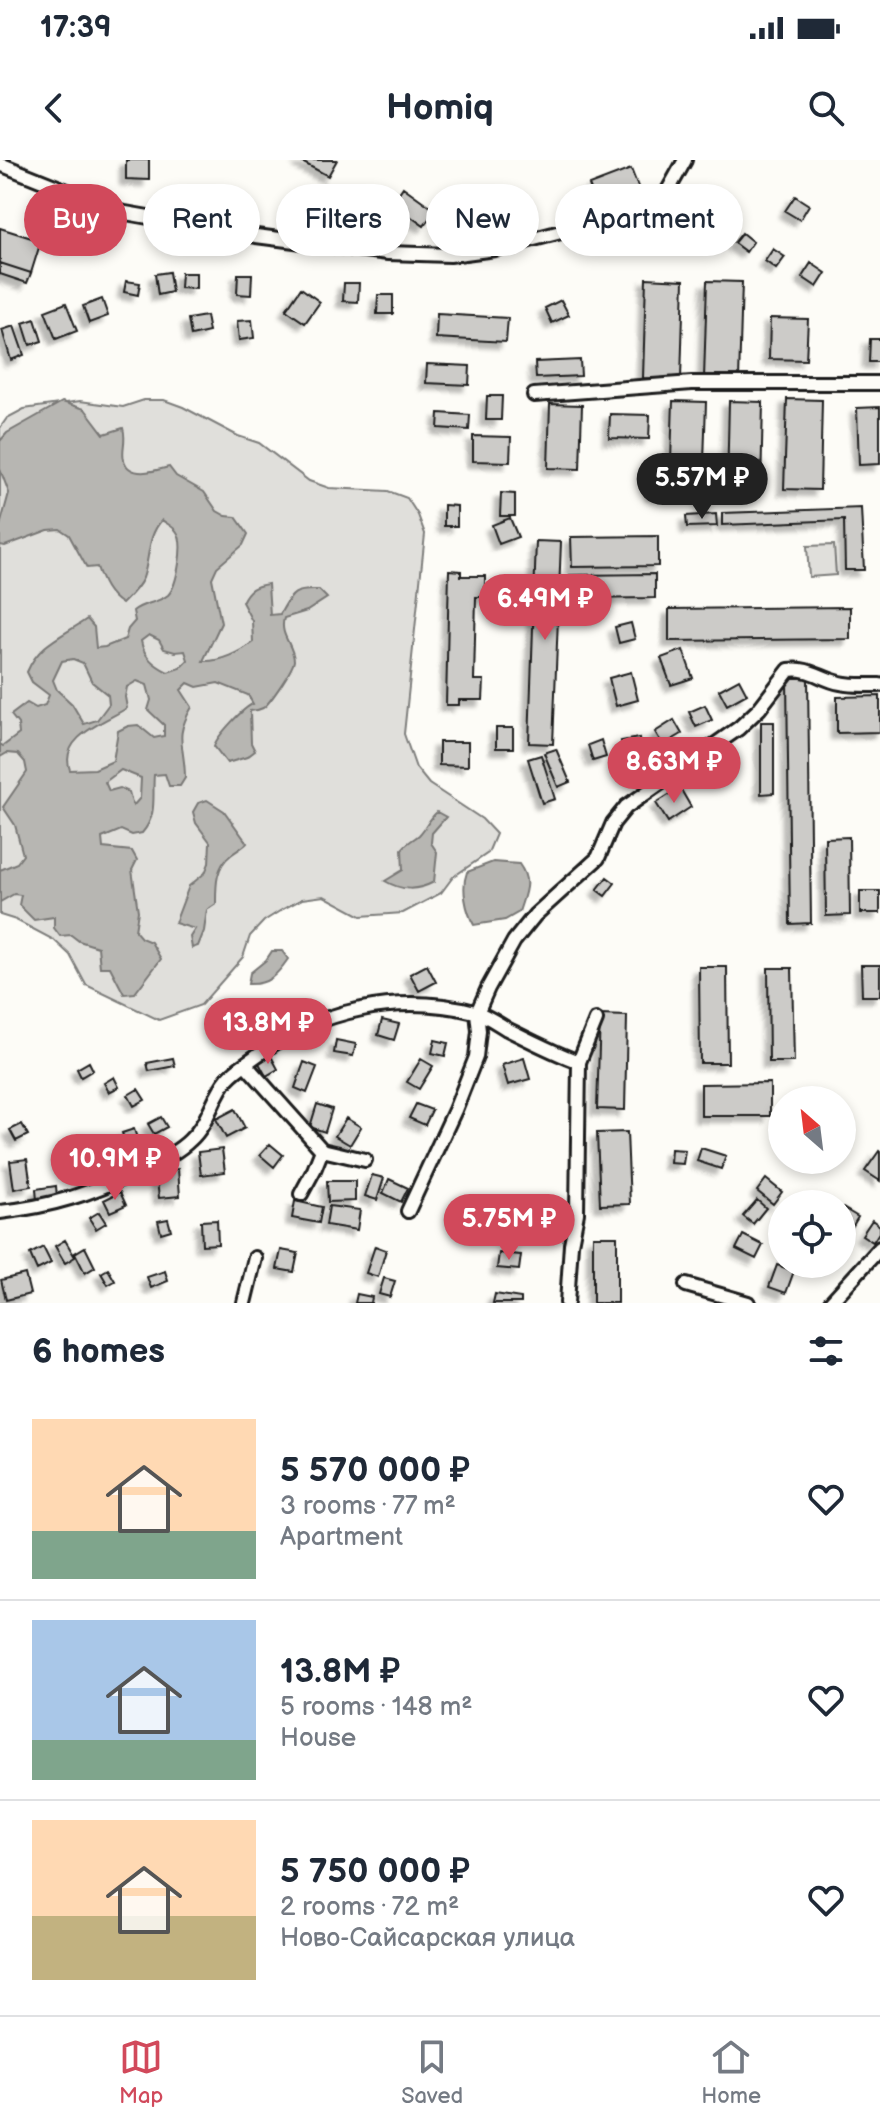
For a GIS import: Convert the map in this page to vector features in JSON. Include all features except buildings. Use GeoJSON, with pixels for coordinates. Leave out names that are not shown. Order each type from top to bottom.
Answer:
{"type":"FeatureCollection","features":[{"type":"Feature","properties":{"kind":"street"},"geometry":{"type":"LineString","coordinates":[[0,164],[120,212],[256,236],[388,253],[450,255],[495,249],[650,209],[666,194],[685,160]]}},
{"type":"Feature","properties":{"kind":"street"},"geometry":{"type":"LineString","coordinates":[[534,395],[692,383],[880,383]]}},
{"type":"Feature","properties":{"kind":"street"},"geometry":{"type":"LineString","coordinates":[[408,1211],[476,1057],[479,1031],[477,1013],[514,941],[535,915],[598,858],[613,823],[626,807],[739,728],[759,709],[789,670],[811,671],[821,678],[842,684],[880,685]]}},
{"type":"Feature","properties":{"kind":"street"},"geometry":{"type":"LineString","coordinates":[[0,1212],[45,1207],[80,1197],[176,1151],[203,1125],[220,1089],[230,1076],[267,1048],[320,1019],[394,1004],[418,1004],[477,1013],[556,1054],[579,1062]]}},
{"type":"Feature","properties":{"kind":"street"},"geometry":{"type":"LineString","coordinates":[[567,1303],[571,1244],[577,1213],[579,1062],[596,1020]]}},
{"type":"Feature","properties":{"kind":"street"},"geometry":{"type":"LineString","coordinates":[[245,1064],[322,1150],[365,1160]]}},
{"type":"Feature","properties":{"kind":"street"},"geometry":{"type":"LineString","coordinates":[[301,1194],[322,1150]]}},
{"type":"Feature","properties":{"kind":"street"},"geometry":{"type":"LineString","coordinates":[[830,1303],[880,1248]]}},
{"type":"Feature","properties":{"kind":"street"},"geometry":{"type":"LineString","coordinates":[[244,1303],[255,1258]]}},
{"type":"Feature","properties":{"kind":"street"},"geometry":{"type":"LineString","coordinates":[[686,1285],[748,1303]]}},
{"type":"Feature","properties":{"kind":"shaded area"},"geometry":{"type":"Polygon","coordinates":[[[144,400],[164,400],[183,407],[238,436],[259,443],[309,481],[329,488],[388,491],[407,498],[425,534],[404,734],[416,768],[429,784],[482,819],[496,834],[488,853],[453,877],[441,893],[403,913],[361,916],[324,896],[302,899],[283,909],[264,921],[250,936],[243,957],[201,1005],[159,1020],[86,985],[70,955],[54,940],[0,915],[0,428],[7,418],[24,409],[80,401],[123,407],[144,400]]]}},
{"type":"Feature","properties":{"kind":"shaded area"},"geometry":{"type":"Polygon","coordinates":[[[62,402],[85,409],[104,434],[123,428],[124,460],[131,470],[143,472],[169,467],[176,476],[204,492],[217,511],[236,517],[248,534],[243,545],[217,567],[212,578],[221,623],[203,661],[230,656],[253,642],[252,621],[242,602],[255,587],[268,584],[270,615],[280,614],[294,594],[304,590],[319,590],[327,598],[307,611],[284,618],[283,629],[294,660],[266,705],[250,711],[251,743],[255,751],[227,763],[214,746],[231,722],[253,704],[248,695],[218,683],[197,687],[188,683],[181,690],[192,707],[181,735],[185,778],[180,786],[169,786],[165,774],[154,775],[152,812],[142,833],[132,835],[121,830],[102,838],[103,848],[132,851],[137,860],[132,870],[138,911],[135,931],[151,942],[161,959],[135,993],[124,994],[110,967],[100,967],[98,947],[71,935],[60,936],[54,928],[54,917],[34,920],[19,905],[21,895],[14,894],[0,902],[0,870],[17,863],[23,855],[15,825],[3,807],[27,772],[25,762],[18,754],[7,753],[0,757],[0,744],[3,746],[19,734],[18,724],[11,715],[27,703],[36,708],[45,705],[49,695],[32,682],[27,672],[38,654],[52,641],[87,619],[94,627],[96,648],[125,639],[135,621],[133,611],[164,598],[171,590],[179,564],[179,537],[162,520],[151,540],[143,578],[122,604],[106,588],[97,567],[87,568],[69,535],[60,529],[0,545],[0,526],[9,493],[0,469],[0,441],[7,433],[62,402]],[[149,635],[141,641],[150,660],[168,672],[180,668],[188,660],[185,651],[164,649],[159,640],[149,635]],[[73,659],[62,661],[53,680],[57,690],[72,704],[84,724],[97,720],[109,704],[108,695],[92,682],[83,663],[73,659]],[[137,681],[127,687],[127,708],[77,740],[68,758],[70,770],[95,769],[113,761],[118,731],[128,726],[138,725],[154,738],[164,736],[164,725],[148,710],[151,700],[147,685],[137,681]],[[121,770],[105,782],[109,791],[120,788],[129,792],[133,806],[140,798],[141,778],[121,770]]]}},
{"type":"Feature","properties":{"kind":"shaded area"},"geometry":{"type":"Polygon","coordinates":[[[834,545],[836,575],[809,577],[807,546],[834,545]]]}},
{"type":"Feature","properties":{"kind":"shaded area"},"geometry":{"type":"Polygon","coordinates":[[[207,800],[224,811],[247,843],[222,865],[216,904],[207,910],[204,931],[198,946],[192,948],[190,937],[195,929],[175,923],[189,886],[205,873],[209,863],[210,842],[196,823],[193,812],[198,803],[207,800]]]}},
{"type":"Feature","properties":{"kind":"shaded area"},"geometry":{"type":"Polygon","coordinates":[[[437,812],[446,817],[432,833],[431,843],[437,852],[434,882],[410,889],[385,881],[403,870],[402,849],[419,835],[437,812]]]}},
{"type":"Feature","properties":{"kind":"shaded area"},"geometry":{"type":"Polygon","coordinates":[[[493,862],[519,864],[526,882],[523,899],[519,912],[505,920],[474,925],[465,899],[467,872],[493,862]]]}},
{"type":"Feature","properties":{"kind":"shaded area"},"geometry":{"type":"Polygon","coordinates":[[[272,951],[282,951],[288,959],[271,978],[248,984],[250,973],[272,951]]]}}]}
